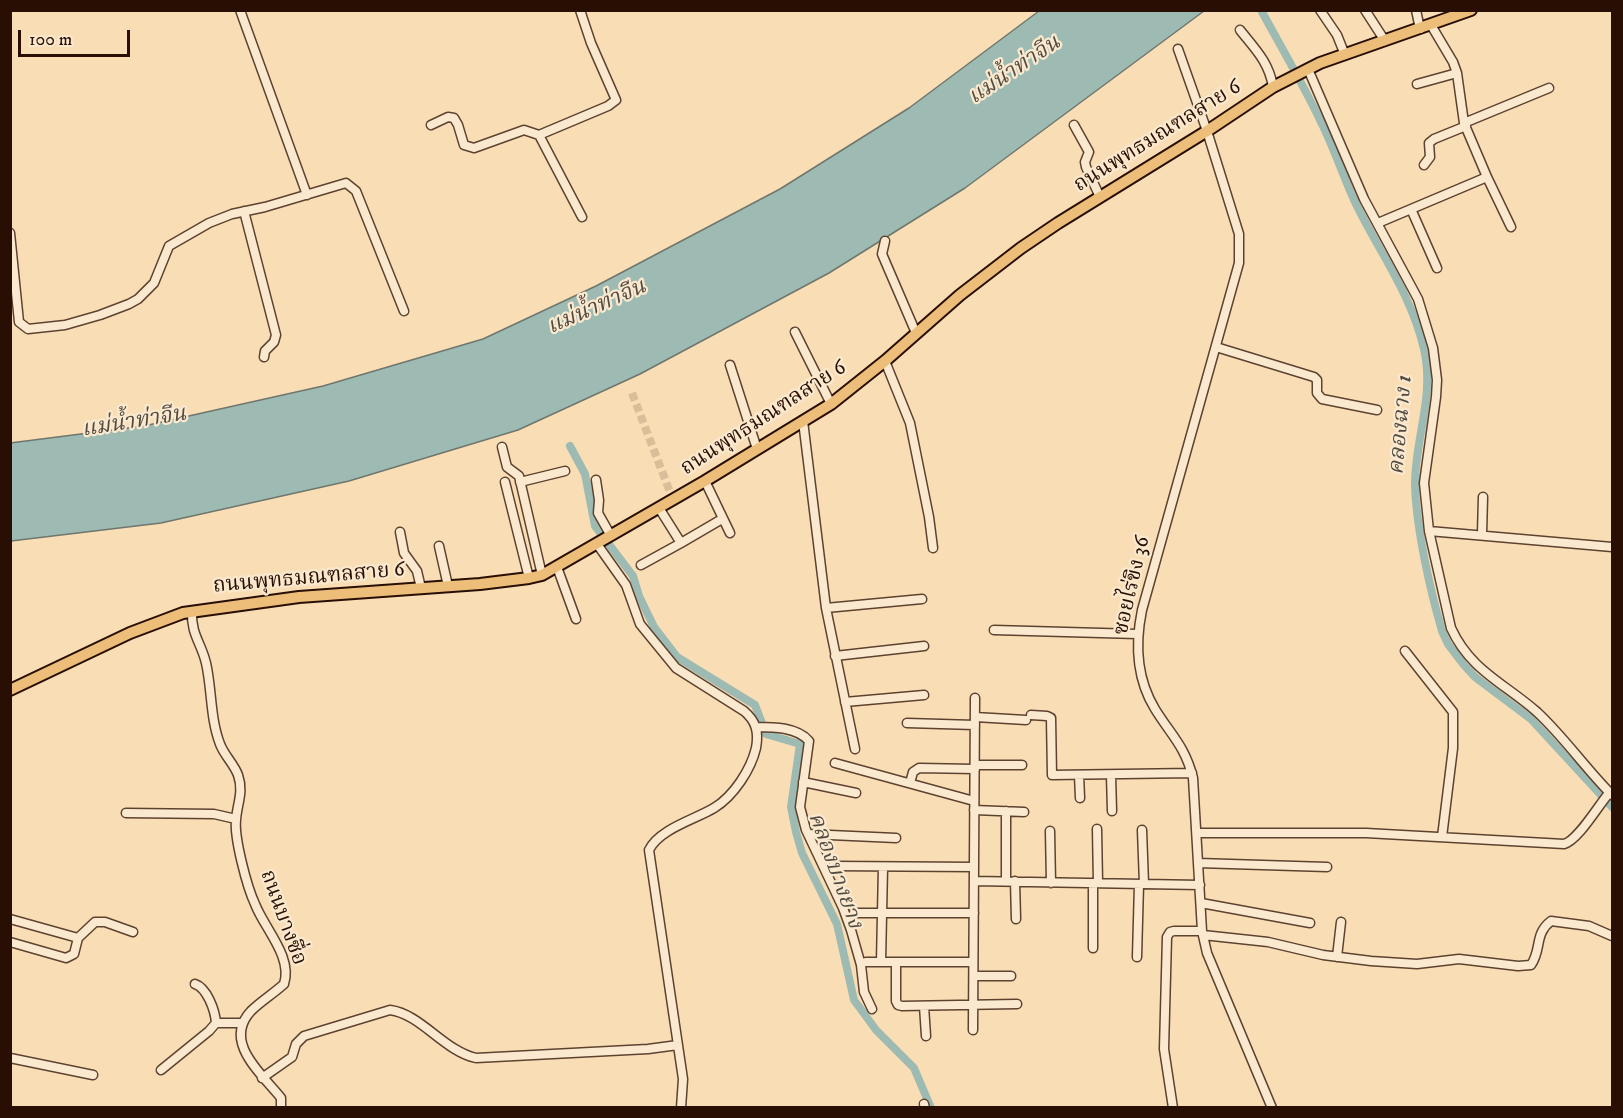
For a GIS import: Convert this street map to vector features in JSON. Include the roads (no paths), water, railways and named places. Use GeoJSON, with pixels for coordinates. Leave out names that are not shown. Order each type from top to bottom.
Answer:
{"type":"FeatureCollection","features":[{"type":"Feature","properties":{"kind":"main road","name":"ถนนพุทธมณฑลสาย 6"},"geometry":{"type":"LineString","coordinates":[[10,690],[130,633],[168,617],[192,611],[299,597],[448,586],[542,575],[705,481],[831,404],[885,361],[960,295],[1021,248],[1208,131],[1273,87],[1292,76],[1345,55],[1471,10]]}},
{"type":"Feature","properties":{"kind":"street"},"geometry":{"type":"LineString","coordinates":[[240,10],[307,195]]}},
{"type":"Feature","properties":{"kind":"street"},"geometry":{"type":"LineString","coordinates":[[431,125],[448,117],[454,118],[463,143],[469,148],[474,148],[524,130],[539,135],[616,100],[591,43],[580,10]]}},
{"type":"Feature","properties":{"kind":"street"},"geometry":{"type":"LineString","coordinates":[[1320,10],[1337,35],[1345,55]]}},
{"type":"Feature","properties":{"kind":"street"},"geometry":{"type":"LineString","coordinates":[[1365,10],[1385,41]]}},
{"type":"Feature","properties":{"kind":"street"},"geometry":{"type":"LineString","coordinates":[[1416,10],[1425,27],[1453,62],[1457,73],[1465,124],[1511,228]]}},
{"type":"Feature","properties":{"kind":"street"},"geometry":{"type":"LineString","coordinates":[[1240,30],[1262,58],[1270,72],[1273,87]]}},
{"type":"Feature","properties":{"kind":"street","name":"ซอยไร่ขิง 36"},"geometry":{"type":"LineString","coordinates":[[1178,49],[1208,131],[1239,234],[1239,263],[1142,610],[1137,634],[1140,675],[1154,708],[1189,761],[1197,833],[1203,933],[1207,953],[1272,1107]]}},
{"type":"Feature","properties":{"kind":"street"},"geometry":{"type":"LineString","coordinates":[[1197,833],[1341,833],[1564,844],[1575,839],[1597,806],[1610,794],[1546,721],[1481,670],[1462,649],[1451,628],[1429,531],[1424,483],[1436,397],[1437,380],[1433,348],[1418,299],[1364,199],[1307,70]]}},
{"type":"Feature","properties":{"kind":"street"},"geometry":{"type":"LineString","coordinates":[[1418,84],[1457,73]]}},
{"type":"Feature","properties":{"kind":"street"},"geometry":{"type":"LineString","coordinates":[[1424,165],[1430,157],[1429,143],[1434,139],[1549,88]]}},
{"type":"Feature","properties":{"kind":"street"},"geometry":{"type":"LineString","coordinates":[[1074,125],[1089,152],[1085,162],[1100,197]]}},
{"type":"Feature","properties":{"kind":"street"},"geometry":{"type":"LineString","coordinates":[[539,135],[582,217]]}},
{"type":"Feature","properties":{"kind":"street"},"geometry":{"type":"LineString","coordinates":[[1378,223],[1487,177]]}},
{"type":"Feature","properties":{"kind":"street"},"geometry":{"type":"LineString","coordinates":[[10,233],[18,322],[25,328],[33,330],[65,325],[100,315],[138,299],[157,279],[168,247],[209,223],[232,214],[346,183],[353,187],[404,311]]}},
{"type":"Feature","properties":{"kind":"street"},"geometry":{"type":"LineString","coordinates":[[1412,209],[1437,268]]}},
{"type":"Feature","properties":{"kind":"street"},"geometry":{"type":"LineString","coordinates":[[244,212],[276,335],[274,342],[265,351],[264,357]]}},
{"type":"Feature","properties":{"kind":"street"},"geometry":{"type":"LineString","coordinates":[[885,241],[882,254],[916,333]]}},
{"type":"Feature","properties":{"kind":"street"},"geometry":{"type":"LineString","coordinates":[[795,332],[831,404]]}},
{"type":"Feature","properties":{"kind":"street"},"geometry":{"type":"LineString","coordinates":[[1216,347],[1314,377],[1317,380],[1317,393],[1322,399],[1377,410]]}},
{"type":"Feature","properties":{"kind":"street"},"geometry":{"type":"LineString","coordinates":[[885,361],[910,423],[933,548]]}},
{"type":"Feature","properties":{"kind":"street"},"geometry":{"type":"LineString","coordinates":[[730,365],[758,449]]}},
{"type":"Feature","properties":{"kind":"street"},"geometry":{"type":"LineString","coordinates":[[803,421],[826,608],[855,749]]}},
{"type":"Feature","properties":{"kind":"street"},"geometry":{"type":"LineString","coordinates":[[502,447],[507,467],[518,474],[542,575]]}},
{"type":"Feature","properties":{"kind":"street"},"geometry":{"type":"LineString","coordinates":[[520,482],[565,471]]}},
{"type":"Feature","properties":{"kind":"street"},"geometry":{"type":"LineString","coordinates":[[596,480],[598,513],[611,536]]}},
{"type":"Feature","properties":{"kind":"street"},"geometry":{"type":"LineString","coordinates":[[705,481],[730,533]]}},
{"type":"Feature","properties":{"kind":"street"},"geometry":{"type":"LineString","coordinates":[[504,482],[529,578]]}},
{"type":"Feature","properties":{"kind":"street"},"geometry":{"type":"LineString","coordinates":[[1482,534],[1483,497]]}},
{"type":"Feature","properties":{"kind":"street"},"geometry":{"type":"LineString","coordinates":[[659,508],[681,543]]}},
{"type":"Feature","properties":{"kind":"street"},"geometry":{"type":"LineString","coordinates":[[641,565],[722,519]]}},
{"type":"Feature","properties":{"kind":"street"},"geometry":{"type":"LineString","coordinates":[[1429,531],[1612,547]]}},
{"type":"Feature","properties":{"kind":"street"},"geometry":{"type":"LineString","coordinates":[[400,532],[404,553],[417,571],[421,588]]}},
{"type":"Feature","properties":{"kind":"street"},"geometry":{"type":"LineString","coordinates":[[597,544],[626,585],[640,624],[668,660],[676,668],[744,711],[759,727]]}},
{"type":"Feature","properties":{"kind":"street"},"geometry":{"type":"LineString","coordinates":[[439,546],[448,586]]}},
{"type":"Feature","properties":{"kind":"street"},"geometry":{"type":"LineString","coordinates":[[557,567],[576,619]]}},
{"type":"Feature","properties":{"kind":"street"},"geometry":{"type":"LineString","coordinates":[[826,608],[921,599]]}},
{"type":"Feature","properties":{"kind":"street","name":"ถนนบางซื่อ"},"geometry":{"type":"LineString","coordinates":[[192,611],[192,631],[205,660],[219,742],[238,776],[241,791],[236,819],[236,838],[249,889],[255,906],[280,953],[285,971],[284,984],[240,1023]]}},
{"type":"Feature","properties":{"kind":"street"},"geometry":{"type":"LineString","coordinates":[[994,630],[1137,634]]}},
{"type":"Feature","properties":{"kind":"street"},"geometry":{"type":"LineString","coordinates":[[835,656],[924,646]]}},
{"type":"Feature","properties":{"kind":"street"},"geometry":{"type":"LineString","coordinates":[[1406,651],[1453,712],[1453,748],[1442,837]]}},
{"type":"Feature","properties":{"kind":"street"},"geometry":{"type":"LineString","coordinates":[[845,702],[924,695]]}},
{"type":"Feature","properties":{"kind":"street"},"geometry":{"type":"LineString","coordinates":[[973,1030],[975,698]]}},
{"type":"Feature","properties":{"kind":"street"},"geometry":{"type":"LineString","coordinates":[[907,723],[1047,716],[1051,718],[1052,775],[1192,773]]}},
{"type":"Feature","properties":{"kind":"street"},"geometry":{"type":"LineString","coordinates":[[759,727],[773,727],[801,734],[809,741],[800,807],[808,834],[851,930],[861,965],[864,992],[872,1009]]}},
{"type":"Feature","properties":{"kind":"street"},"geometry":{"type":"LineString","coordinates":[[681,1107],[683,1079],[649,850],[654,842],[671,830],[721,803],[735,788],[748,768],[754,753],[759,727]]}},
{"type":"Feature","properties":{"kind":"street"},"geometry":{"type":"LineString","coordinates":[[835,763],[910,783],[974,806],[1024,812]]}},
{"type":"Feature","properties":{"kind":"street"},"geometry":{"type":"LineString","coordinates":[[910,783],[913,772],[919,768],[1022,765]]}},
{"type":"Feature","properties":{"kind":"street"},"geometry":{"type":"LineString","coordinates":[[1079,775],[1080,798]]}},
{"type":"Feature","properties":{"kind":"street"},"geometry":{"type":"LineString","coordinates":[[1110,775],[1112,811]]}},
{"type":"Feature","properties":{"kind":"street"},"geometry":{"type":"LineString","coordinates":[[803,782],[856,793]]}},
{"type":"Feature","properties":{"kind":"street"},"geometry":{"type":"LineString","coordinates":[[1005,811],[1010,881],[1016,919]]}},
{"type":"Feature","properties":{"kind":"street"},"geometry":{"type":"LineString","coordinates":[[126,813],[214,814],[236,819]]}},
{"type":"Feature","properties":{"kind":"street"},"geometry":{"type":"LineString","coordinates":[[1092,948],[1097,829]]}},
{"type":"Feature","properties":{"kind":"street"},"geometry":{"type":"LineString","coordinates":[[1137,957],[1142,884],[1142,830]]}},
{"type":"Feature","properties":{"kind":"street"},"geometry":{"type":"LineString","coordinates":[[1050,831],[1051,883]]}},
{"type":"Feature","properties":{"kind":"street"},"geometry":{"type":"LineString","coordinates":[[808,834],[896,838]]}},
{"type":"Feature","properties":{"kind":"street"},"geometry":{"type":"LineString","coordinates":[[1198,863],[1327,867]]}},
{"type":"Feature","properties":{"kind":"street"},"geometry":{"type":"LineString","coordinates":[[833,866],[974,867]]}},
{"type":"Feature","properties":{"kind":"street"},"geometry":{"type":"LineString","coordinates":[[881,962],[884,867]]}},
{"type":"Feature","properties":{"kind":"street"},"geometry":{"type":"LineString","coordinates":[[974,881],[1200,885]]}},
{"type":"Feature","properties":{"kind":"street"},"geometry":{"type":"LineString","coordinates":[[1201,903],[1310,923]]}},
{"type":"Feature","properties":{"kind":"street"},"geometry":{"type":"LineString","coordinates":[[854,913],[974,913]]}},
{"type":"Feature","properties":{"kind":"street"},"geometry":{"type":"LineString","coordinates":[[10,919],[78,938]]}},
{"type":"Feature","properties":{"kind":"street"},"geometry":{"type":"LineString","coordinates":[[1173,1107],[1164,1049],[1167,937],[1170,932],[1203,933],[1268,942],[1337,957],[1417,964],[1459,959],[1518,966],[1531,964],[1535,959],[1543,927],[1551,921],[1589,926],[1612,936]]}},
{"type":"Feature","properties":{"kind":"street"},"geometry":{"type":"LineString","coordinates":[[10,942],[66,958],[74,954],[78,938],[95,922],[105,922],[133,932]]}},
{"type":"Feature","properties":{"kind":"street"},"geometry":{"type":"LineString","coordinates":[[1337,957],[1341,922]]}},
{"type":"Feature","properties":{"kind":"street"},"geometry":{"type":"LineString","coordinates":[[866,962],[973,962]]}},
{"type":"Feature","properties":{"kind":"street"},"geometry":{"type":"LineString","coordinates":[[896,962],[898,1005],[1017,1004]]}},
{"type":"Feature","properties":{"kind":"street"},"geometry":{"type":"LineString","coordinates":[[974,976],[1011,976]]}},
{"type":"Feature","properties":{"kind":"street"},"geometry":{"type":"LineString","coordinates":[[195,984],[202,988],[220,1023]]}},
{"type":"Feature","properties":{"kind":"street"},"geometry":{"type":"LineString","coordinates":[[924,1006],[926,1036]]}},
{"type":"Feature","properties":{"kind":"street"},"geometry":{"type":"LineString","coordinates":[[262,1078],[292,1057],[296,1044],[304,1036],[390,1010],[404,1014],[453,1047],[476,1058],[678,1046]]}},
{"type":"Feature","properties":{"kind":"street"},"geometry":{"type":"LineString","coordinates":[[161,1070],[220,1023],[240,1023],[242,1046],[262,1078],[281,1098],[281,1107]]}},
{"type":"Feature","properties":{"kind":"street"},"geometry":{"type":"LineString","coordinates":[[10,1058],[93,1075]]}},
{"type":"Feature","properties":{"kind":"water","name":"แม่น้ำท่าจีน"},"geometry":{"type":"Polygon","coordinates":[[[1039,11],[1204,11],[965,188],[829,273],[640,374],[518,430],[349,481],[161,523],[11,541],[10,443],[144,426],[323,386],[483,339],[596,286],[780,189],[909,108],[1039,11]]]}},
{"type":"Feature","properties":{"kind":"waterway","name":"คลองฉาง 1"},"geometry":{"type":"LineString","coordinates":[[1261,10],[1314,108],[1355,202],[1403,291],[1424,349],[1427,383],[1416,467],[1416,501],[1424,558],[1442,631],[1448,644],[1475,677],[1531,719],[1612,807]]}},
{"type":"Feature","properties":{"kind":"waterway","name":"คลองบางยาง"},"geometry":{"type":"LineString","coordinates":[[570,446],[585,474],[595,526],[633,576],[639,596],[654,627],[677,657],[755,705],[766,734],[800,744],[791,807],[796,832],[802,853],[837,924],[854,1000],[876,1030],[914,1068],[931,1108]]}},
{"type":"Feature","properties":{"kind":"tunnel"},"geometry":{"type":"LineString","coordinates":[[632,393],[673,500]]}}]}
